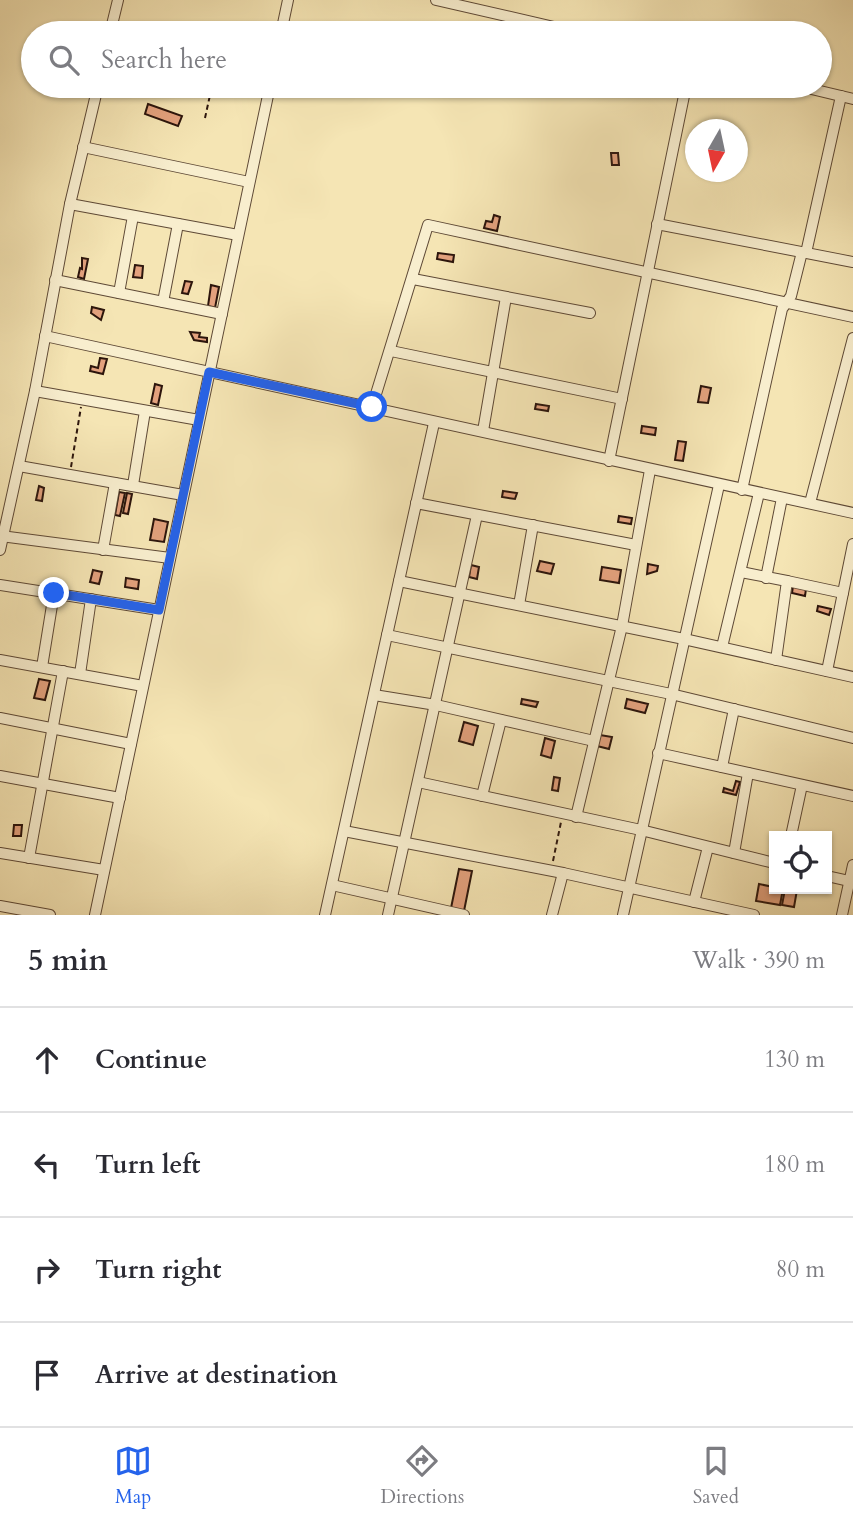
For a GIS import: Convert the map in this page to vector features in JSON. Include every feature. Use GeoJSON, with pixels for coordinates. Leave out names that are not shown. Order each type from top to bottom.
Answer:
{"type":"FeatureCollection","features":[{"type":"Feature","properties":{"kind":"street"},"geometry":{"type":"LineString","coordinates":[[113,20],[118,0]]}},
{"type":"Feature","properties":{"kind":"street"},"geometry":{"type":"LineString","coordinates":[[284,21],[288,0]]}},
{"type":"Feature","properties":{"kind":"street"},"geometry":{"type":"LineString","coordinates":[[436,0],[528,21]]}},
{"type":"Feature","properties":{"kind":"street"},"geometry":{"type":"LineString","coordinates":[[832,94],[853,99]]}},
{"type":"Feature","properties":{"kind":"street"},"geometry":{"type":"LineString","coordinates":[[743,490],[782,309],[804,253],[841,96]]}},
{"type":"Feature","properties":{"kind":"street"},"geometry":{"type":"LineString","coordinates":[[0,550],[35,391],[70,204],[95,98]]}},
{"type":"Feature","properties":{"kind":"street"},"geometry":{"type":"LineString","coordinates":[[95,915],[268,98]]}},
{"type":"Feature","properties":{"kind":"street"},"geometry":{"type":"LineString","coordinates":[[609,461],[683,98]]}},
{"type":"Feature","properties":{"kind":"street"},"geometry":{"type":"LineString","coordinates":[[83,147],[250,182]]}},
{"type":"Feature","properties":{"kind":"street"},"geometry":{"type":"LineString","coordinates":[[70,204],[238,235]]}},
{"type":"Feature","properties":{"kind":"street"},"geometry":{"type":"LineString","coordinates":[[119,293],[133,216]]}},
{"type":"Feature","properties":{"kind":"street"},"geometry":{"type":"LineString","coordinates":[[163,302],[178,224]]}},
{"type":"Feature","properties":{"kind":"street"},"geometry":{"type":"LineString","coordinates":[[657,224],[853,262]]}},
{"type":"Feature","properties":{"kind":"street"},"geometry":{"type":"LineString","coordinates":[[372,407],[428,225],[853,317]]}},
{"type":"Feature","properties":{"kind":"street"},"geometry":{"type":"LineString","coordinates":[[413,279],[590,313]]}},
{"type":"Feature","properties":{"kind":"street"},"geometry":{"type":"LineString","coordinates":[[55,281],[222,314]]}},
{"type":"Feature","properties":{"kind":"street"},"geometry":{"type":"LineString","coordinates":[[483,431],[506,297]]}},
{"type":"Feature","properties":{"kind":"street"},"geometry":{"type":"LineString","coordinates":[[45,336],[853,513]]}},
{"type":"Feature","properties":{"kind":"street"},"geometry":{"type":"LineString","coordinates":[[810,503],[853,338]]}},
{"type":"Feature","properties":{"kind":"street"},"geometry":{"type":"LineString","coordinates":[[391,351],[622,399]]}},
{"type":"Feature","properties":{"kind":"street"},"geometry":{"type":"LineString","coordinates":[[35,391],[199,420]]}},
{"type":"Feature","properties":{"kind":"street"},"geometry":{"type":"LineString","coordinates":[[132,485],[145,411]]}},
{"type":"Feature","properties":{"kind":"street"},"geometry":{"type":"LineString","coordinates":[[326,915],[434,423]]}},
{"type":"Feature","properties":{"kind":"street"},"geometry":{"type":"LineString","coordinates":[[19,466],[183,495]]}},
{"type":"Feature","properties":{"kind":"street"},"geometry":{"type":"LineString","coordinates":[[576,817],[622,626],[650,470]]}},
{"type":"Feature","properties":{"kind":"street"},"geometry":{"type":"LineString","coordinates":[[103,550],[115,483]]}},
{"type":"Feature","properties":{"kind":"street"},"geometry":{"type":"LineString","coordinates":[[623,915],[719,485]]}},
{"type":"Feature","properties":{"kind":"street"},"geometry":{"type":"LineString","coordinates":[[722,647],[759,493]]}},
{"type":"Feature","properties":{"kind":"street"},"geometry":{"type":"LineString","coordinates":[[766,578],[782,498]]}},
{"type":"Feature","properties":{"kind":"street"},"geometry":{"type":"LineString","coordinates":[[416,503],[636,545]]}},
{"type":"Feature","properties":{"kind":"street"},"geometry":{"type":"LineString","coordinates":[[388,915],[477,515]]}},
{"type":"Feature","properties":{"kind":"street"},"geometry":{"type":"LineString","coordinates":[[519,605],[533,525]]}},
{"type":"Feature","properties":{"kind":"street"},"geometry":{"type":"LineString","coordinates":[[2,536],[170,558]]}},
{"type":"Feature","properties":{"kind":"street"},"geometry":{"type":"LineString","coordinates":[[827,671],[853,544]]}},
{"type":"Feature","properties":{"kind":"street"},"geometry":{"type":"LineString","coordinates":[[741,572],[843,593]]}},
{"type":"Feature","properties":{"kind":"street"},"geometry":{"type":"LineString","coordinates":[[399,581],[722,647],[853,677]]}},
{"type":"Feature","properties":{"kind":"street"},"geometry":{"type":"LineString","coordinates":[[776,660],[787,581]]}},
{"type":"Feature","properties":{"kind":"street"},"geometry":{"type":"LineString","coordinates":[[0,585],[159,610]]}},
{"type":"Feature","properties":{"kind":"street"},"geometry":{"type":"LineString","coordinates":[[42,667],[54,593]]}},
{"type":"Feature","properties":{"kind":"street"},"geometry":{"type":"LineString","coordinates":[[80,674],[91,599]]}},
{"type":"Feature","properties":{"kind":"street"},"geometry":{"type":"LineString","coordinates":[[387,635],[671,694],[853,738]]}},
{"type":"Feature","properties":{"kind":"street"},"geometry":{"type":"LineString","coordinates":[[0,660],[143,686]]}},
{"type":"Feature","properties":{"kind":"street"},"geometry":{"type":"LineString","coordinates":[[29,858],[63,671]]}},
{"type":"Feature","properties":{"kind":"street"},"geometry":{"type":"LineString","coordinates":[[374,695],[436,705],[594,741]]}},
{"type":"Feature","properties":{"kind":"street"},"geometry":{"type":"LineString","coordinates":[[723,767],[734,709]]}},
{"type":"Feature","properties":{"kind":"street"},"geometry":{"type":"LineString","coordinates":[[0,718],[131,744]]}},
{"type":"Feature","properties":{"kind":"street"},"geometry":{"type":"LineString","coordinates":[[482,796],[501,720]]}},
{"type":"Feature","properties":{"kind":"street"},"geometry":{"type":"LineString","coordinates":[[658,753],[853,796]]}},
{"type":"Feature","properties":{"kind":"street"},"geometry":{"type":"LineString","coordinates":[[734,853],[748,773]]}},
{"type":"Feature","properties":{"kind":"street"},"geometry":{"type":"LineString","coordinates":[[0,776],[120,798]]}},
{"type":"Feature","properties":{"kind":"street"},"geometry":{"type":"LineString","coordinates":[[418,782],[641,830],[769,862]]}},
{"type":"Feature","properties":{"kind":"street"},"geometry":{"type":"LineString","coordinates":[[792,831],[802,785]]}},
{"type":"Feature","properties":{"kind":"street"},"geometry":{"type":"LineString","coordinates":[[344,831],[551,870],[754,915]]}},
{"type":"Feature","properties":{"kind":"street"},"geometry":{"type":"LineString","coordinates":[[694,902],[708,847]]}},
{"type":"Feature","properties":{"kind":"street"},"geometry":{"type":"LineString","coordinates":[[0,853],[104,870]]}},
{"type":"Feature","properties":{"kind":"street"},"geometry":{"type":"LineString","coordinates":[[842,915],[853,865]]}},
{"type":"Feature","properties":{"kind":"street"},"geometry":{"type":"LineString","coordinates":[[552,915],[563,873]]}},
{"type":"Feature","properties":{"kind":"street"},"geometry":{"type":"LineString","coordinates":[[832,877],[851,882]]}},
{"type":"Feature","properties":{"kind":"street"},"geometry":{"type":"LineString","coordinates":[[332,885],[464,915]]}},
{"type":"Feature","properties":{"kind":"street"},"geometry":{"type":"LineString","coordinates":[[0,906],[50,915]]}},
{"type":"Feature","properties":{"kind":"path"},"geometry":{"type":"LineString","coordinates":[[113,20],[118,21]]}},
{"type":"Feature","properties":{"kind":"path"},"geometry":{"type":"LineString","coordinates":[[205,118],[209,98]]}},
{"type":"Feature","properties":{"kind":"path"},"geometry":{"type":"LineString","coordinates":[[70,475],[82,400]]}},
{"type":"Feature","properties":{"kind":"path"},"geometry":{"type":"LineString","coordinates":[[551,870],[563,814]]}},
{"type":"Feature","properties":{"kind":"building"},"geometry":{"type":"Polygon","coordinates":[[[148,104],[182,116],[178,126],[145,114],[148,104]]]}},
{"type":"Feature","properties":{"kind":"building"},"geometry":{"type":"Polygon","coordinates":[[[611,153],[618,153],[619,165],[612,165],[611,153]]]}},
{"type":"Feature","properties":{"kind":"building"},"geometry":{"type":"Polygon","coordinates":[[[494,215],[500,217],[497,231],[484,228],[486,221],[492,222],[494,215]]]}},
{"type":"Feature","properties":{"kind":"building"},"geometry":{"type":"Polygon","coordinates":[[[438,253],[454,255],[453,262],[437,259],[438,253]]]}},
{"type":"Feature","properties":{"kind":"building"},"geometry":{"type":"Polygon","coordinates":[[[82,258],[88,259],[84,279],[78,277],[80,268],[82,269],[82,258]]]}},
{"type":"Feature","properties":{"kind":"building"},"geometry":{"type":"Polygon","coordinates":[[[135,265],[143,266],[142,278],[133,277],[135,265]]]}},
{"type":"Feature","properties":{"kind":"building"},"geometry":{"type":"Polygon","coordinates":[[[185,281],[192,282],[188,294],[182,293],[185,281]]]}},
{"type":"Feature","properties":{"kind":"building"},"geometry":{"type":"Polygon","coordinates":[[[211,285],[219,287],[215,308],[208,306],[211,285]]]}},
{"type":"Feature","properties":{"kind":"building"},"geometry":{"type":"Polygon","coordinates":[[[92,307],[104,310],[101,320],[91,313],[92,307]]]}},
{"type":"Feature","properties":{"kind":"building"},"geometry":{"type":"Polygon","coordinates":[[[190,332],[200,333],[199,337],[207,338],[207,342],[194,340],[190,332]]]}},
{"type":"Feature","properties":{"kind":"building"},"geometry":{"type":"Polygon","coordinates":[[[100,358],[107,359],[103,374],[90,371],[91,366],[98,368],[100,358]]]}},
{"type":"Feature","properties":{"kind":"building"},"geometry":{"type":"Polygon","coordinates":[[[155,384],[162,386],[158,405],[151,403],[155,384]]]}},
{"type":"Feature","properties":{"kind":"building"},"geometry":{"type":"Polygon","coordinates":[[[701,386],[711,388],[708,403],[698,402],[701,386]]]}},
{"type":"Feature","properties":{"kind":"building"},"geometry":{"type":"Polygon","coordinates":[[[536,404],[549,406],[548,411],[535,409],[536,404]]]}},
{"type":"Feature","properties":{"kind":"building"},"geometry":{"type":"Polygon","coordinates":[[[642,426],[656,428],[655,435],[641,433],[642,426]]]}},
{"type":"Feature","properties":{"kind":"building"},"geometry":{"type":"Polygon","coordinates":[[[678,441],[686,442],[683,461],[675,460],[678,441]]]}},
{"type":"Feature","properties":{"kind":"building"},"geometry":{"type":"Polygon","coordinates":[[[39,486],[44,488],[42,501],[36,500],[39,486]]]}},
{"type":"Feature","properties":{"kind":"building"},"geometry":{"type":"Polygon","coordinates":[[[503,491],[517,493],[515,499],[502,497],[503,491]]]}},
{"type":"Feature","properties":{"kind":"building"},"geometry":{"type":"Polygon","coordinates":[[[119,492],[125,493],[120,516],[115,515],[119,492]]]}},
{"type":"Feature","properties":{"kind":"building"},"geometry":{"type":"Polygon","coordinates":[[[127,493],[132,494],[128,514],[123,513],[127,493]]]}},
{"type":"Feature","properties":{"kind":"building"},"geometry":{"type":"Polygon","coordinates":[[[619,516],[632,518],[631,524],[618,522],[619,516]]]}},
{"type":"Feature","properties":{"kind":"building"},"geometry":{"type":"Polygon","coordinates":[[[154,519],[168,522],[164,542],[150,540],[154,519]]]}},
{"type":"Feature","properties":{"kind":"building"},"geometry":{"type":"Polygon","coordinates":[[[540,561],[554,564],[551,574],[537,571],[540,561]]]}},
{"type":"Feature","properties":{"kind":"building"},"geometry":{"type":"Polygon","coordinates":[[[648,564],[658,566],[657,571],[647,574],[648,564]]]}},
{"type":"Feature","properties":{"kind":"building"},"geometry":{"type":"Polygon","coordinates":[[[471,565],[479,567],[477,579],[469,577],[471,565]]]}},
{"type":"Feature","properties":{"kind":"building"},"geometry":{"type":"Polygon","coordinates":[[[602,567],[621,570],[619,583],[600,580],[602,567]]]}},
{"type":"Feature","properties":{"kind":"building"},"geometry":{"type":"Polygon","coordinates":[[[93,570],[102,572],[99,584],[90,582],[93,570]]]}},
{"type":"Feature","properties":{"kind":"building"},"geometry":{"type":"Polygon","coordinates":[[[126,578],[139,580],[138,589],[125,587],[126,578]]]}},
{"type":"Feature","properties":{"kind":"building"},"geometry":{"type":"Polygon","coordinates":[[[793,586],[806,589],[805,596],[792,593],[793,586]]]}},
{"type":"Feature","properties":{"kind":"building"},"geometry":{"type":"Polygon","coordinates":[[[818,606],[831,609],[829,615],[817,611],[818,606]]]}},
{"type":"Feature","properties":{"kind":"building"},"geometry":{"type":"Polygon","coordinates":[[[39,679],[50,681],[45,700],[34,698],[39,679]]]}},
{"type":"Feature","properties":{"kind":"building"},"geometry":{"type":"Polygon","coordinates":[[[522,699],[538,702],[536,707],[521,704],[522,699]]]}},
{"type":"Feature","properties":{"kind":"building"},"geometry":{"type":"Polygon","coordinates":[[[627,699],[648,704],[645,713],[625,708],[627,699]]]}},
{"type":"Feature","properties":{"kind":"building"},"geometry":{"type":"Polygon","coordinates":[[[464,722],[478,726],[473,745],[459,741],[464,722]]]}},
{"type":"Feature","properties":{"kind":"building"},"geometry":{"type":"Polygon","coordinates":[[[600,735],[612,737],[609,749],[597,746],[600,735]]]}},
{"type":"Feature","properties":{"kind":"building"},"geometry":{"type":"Polygon","coordinates":[[[545,738],[555,741],[551,758],[541,755],[545,738]]]}},
{"type":"Feature","properties":{"kind":"building"},"geometry":{"type":"Polygon","coordinates":[[[554,777],[560,778],[558,791],[552,790],[554,777]]]}},
{"type":"Feature","properties":{"kind":"building"},"geometry":{"type":"Polygon","coordinates":[[[736,781],[740,782],[736,795],[723,792],[724,788],[733,791],[736,781]]]}},
{"type":"Feature","properties":{"kind":"building"},"geometry":{"type":"Polygon","coordinates":[[[14,825],[22,825],[21,836],[13,836],[14,825]]]}},
{"type":"Feature","properties":{"kind":"building"},"geometry":{"type":"Polygon","coordinates":[[[459,869],[472,871],[464,911],[451,908],[459,869]]]}},
{"type":"Feature","properties":{"kind":"building"},"geometry":{"type":"Polygon","coordinates":[[[759,884],[769,886],[769,894],[782,894],[780,905],[756,901],[759,884]]]}},
{"type":"Feature","properties":{"kind":"building"},"geometry":{"type":"Polygon","coordinates":[[[784,894],[796,894],[794,907],[782,905],[784,894]]]}},
{"type":"Feature","properties":{"kind":"route"},"geometry":{"type":"LineString","coordinates":[[54,593],[159,610],[209,372],[372,407]]}}]}
